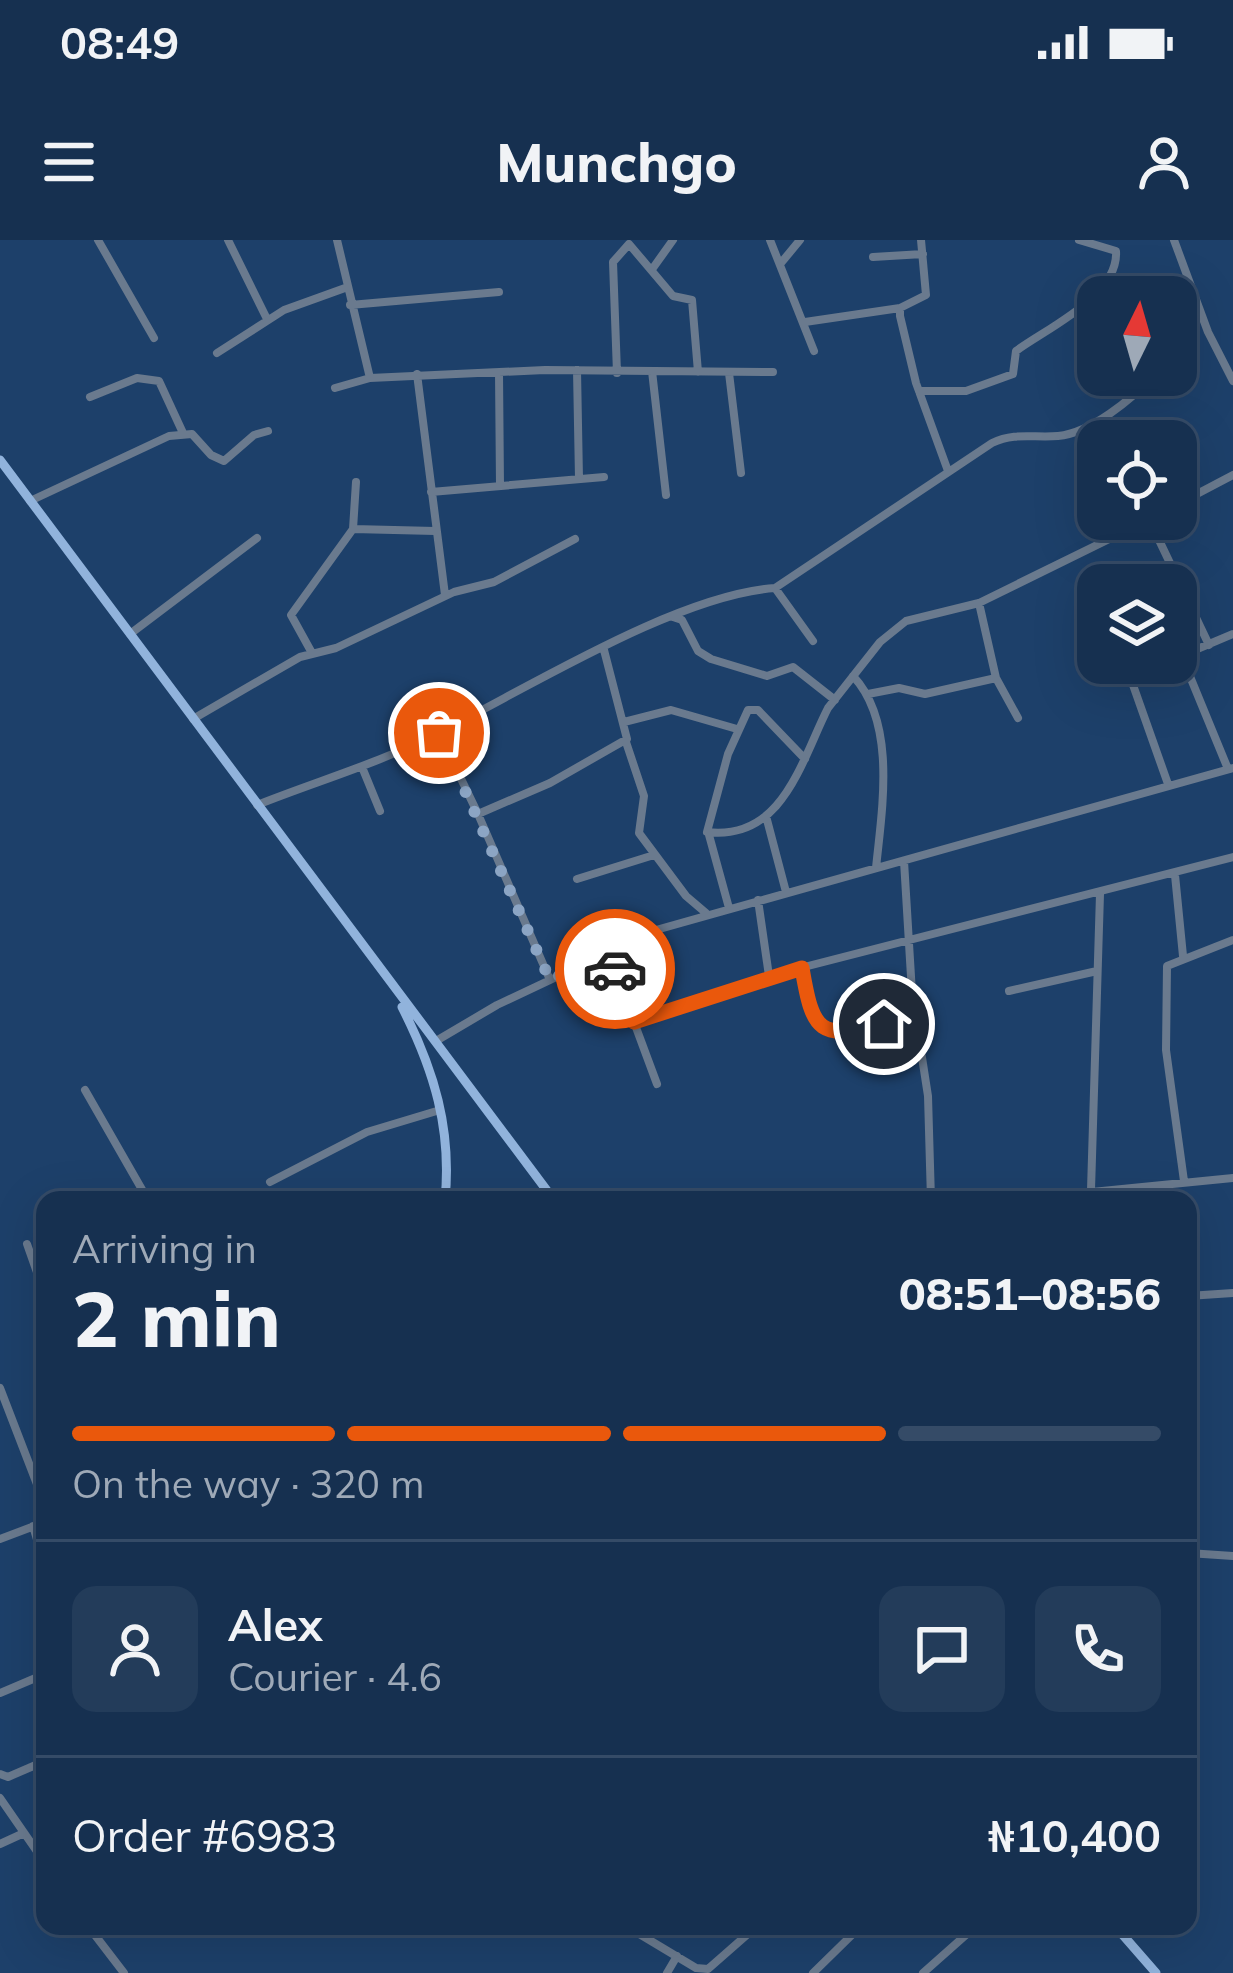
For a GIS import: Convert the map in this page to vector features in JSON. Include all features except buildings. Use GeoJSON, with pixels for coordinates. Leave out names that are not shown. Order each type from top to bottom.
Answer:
{"type":"FeatureCollection","features":[{"type":"Feature","properties":{"kind":"main road"},"geometry":{"type":"LineString","coordinates":[[0,460],[547,1191]]}},
{"type":"Feature","properties":{"kind":"main road"},"geometry":{"type":"LineString","coordinates":[[395,991],[442,1109],[448,1150],[446,1191]]}},
{"type":"Feature","properties":{"kind":"main road"},"geometry":{"type":"LineString","coordinates":[[1123,1935],[1156,1973]]}},
{"type":"Feature","properties":{"kind":"street"},"geometry":{"type":"LineString","coordinates":[[98,240],[154,338]]}},
{"type":"Feature","properties":{"kind":"street"},"geometry":{"type":"LineString","coordinates":[[228,240],[267,319]]}},
{"type":"Feature","properties":{"kind":"street"},"geometry":{"type":"LineString","coordinates":[[337,240],[370,378]]}},
{"type":"Feature","properties":{"kind":"street"},"geometry":{"type":"LineString","coordinates":[[652,269],[673,240]]}},
{"type":"Feature","properties":{"kind":"street"},"geometry":{"type":"LineString","coordinates":[[770,240],[814,351]]}},
{"type":"Feature","properties":{"kind":"street"},"geometry":{"type":"LineString","coordinates":[[781,263],[800,240]]}},
{"type":"Feature","properties":{"kind":"street"},"geometry":{"type":"LineString","coordinates":[[805,322],[900,308],[926,295],[921,240]]}},
{"type":"Feature","properties":{"kind":"street"},"geometry":{"type":"LineString","coordinates":[[919,391],[966,391],[1013,374],[1016,351],[1092,296],[1115,266],[1116,251],[1079,240]]}},
{"type":"Feature","properties":{"kind":"street"},"geometry":{"type":"LineString","coordinates":[[1174,240],[1187,276]]}},
{"type":"Feature","properties":{"kind":"street"},"geometry":{"type":"LineString","coordinates":[[616,373],[613,262],[629,244],[674,296],[692,300],[698,373]]}},
{"type":"Feature","properties":{"kind":"street"},"geometry":{"type":"LineString","coordinates":[[873,256],[923,254]]}},
{"type":"Feature","properties":{"kind":"street"},"geometry":{"type":"LineString","coordinates":[[217,353],[267,319],[346,288]]}},
{"type":"Feature","properties":{"kind":"street"},"geometry":{"type":"LineString","coordinates":[[350,305],[499,292]]}},
{"type":"Feature","properties":{"kind":"street"},"geometry":{"type":"LineString","coordinates":[[1197,303],[1233,381]]}},
{"type":"Feature","properties":{"kind":"street"},"geometry":{"type":"LineString","coordinates":[[900,308],[919,391],[949,471]]}},
{"type":"Feature","properties":{"kind":"street"},"geometry":{"type":"LineString","coordinates":[[577,370],[579,478]]}},
{"type":"Feature","properties":{"kind":"street"},"geometry":{"type":"LineString","coordinates":[[652,371],[666,495]]}},
{"type":"Feature","properties":{"kind":"street"},"geometry":{"type":"LineString","coordinates":[[335,388],[370,378],[417,374],[773,372]]}},
{"type":"Feature","properties":{"kind":"street"},"geometry":{"type":"LineString","coordinates":[[499,373],[500,486]]}},
{"type":"Feature","properties":{"kind":"street"},"geometry":{"type":"LineString","coordinates":[[729,373],[741,473]]}},
{"type":"Feature","properties":{"kind":"street"},"geometry":{"type":"LineString","coordinates":[[417,374],[445,596]]}},
{"type":"Feature","properties":{"kind":"street"},"geometry":{"type":"LineString","coordinates":[[90,397],[137,378],[159,381],[183,434]]}},
{"type":"Feature","properties":{"kind":"street"},"geometry":{"type":"LineString","coordinates":[[257,805],[439,733],[671,616],[738,590],[775,588],[1006,436],[1070,433],[1132,396]]}},
{"type":"Feature","properties":{"kind":"street"},"geometry":{"type":"LineString","coordinates":[[30,501],[100,465],[183,434],[192,434],[211,455],[224,461],[254,435],[268,431]]}},
{"type":"Feature","properties":{"kind":"street"},"geometry":{"type":"LineString","coordinates":[[1197,495],[1233,476]]}},
{"type":"Feature","properties":{"kind":"street"},"geometry":{"type":"LineString","coordinates":[[431,492],[604,477]]}},
{"type":"Feature","properties":{"kind":"street"},"geometry":{"type":"LineString","coordinates":[[312,653],[291,615],[353,529],[356,482]]}},
{"type":"Feature","properties":{"kind":"street"},"geometry":{"type":"LineString","coordinates":[[353,529],[436,531]]}},
{"type":"Feature","properties":{"kind":"street"},"geometry":{"type":"LineString","coordinates":[[130,634],[256,538]]}},
{"type":"Feature","properties":{"kind":"street"},"geometry":{"type":"LineString","coordinates":[[193,719],[312,653],[445,596],[494,582],[575,539]]}},
{"type":"Feature","properties":{"kind":"street"},"geometry":{"type":"LineString","coordinates":[[709,835],[766,816],[787,798],[835,700],[907,621],[979,603],[1106,540]]}},
{"type":"Feature","properties":{"kind":"street"},"geometry":{"type":"LineString","coordinates":[[1159,540],[1209,645]]}},
{"type":"Feature","properties":{"kind":"street"},"geometry":{"type":"LineString","coordinates":[[775,588],[813,641]]}},
{"type":"Feature","properties":{"kind":"street"},"geometry":{"type":"LineString","coordinates":[[979,603],[996,678],[1018,718]]}},
{"type":"Feature","properties":{"kind":"street"},"geometry":{"type":"LineString","coordinates":[[671,616],[682,620],[698,650],[711,659],[767,676],[793,668],[835,700]]}},
{"type":"Feature","properties":{"kind":"street"},"geometry":{"type":"LineString","coordinates":[[1197,650],[1233,634]]}},
{"type":"Feature","properties":{"kind":"street"},"geometry":{"type":"LineString","coordinates":[[604,650],[644,796],[639,833],[706,913]]}},
{"type":"Feature","properties":{"kind":"street"},"geometry":{"type":"LineString","coordinates":[[853,676],[868,694],[881,738],[876,868]]}},
{"type":"Feature","properties":{"kind":"street"},"geometry":{"type":"LineString","coordinates":[[868,694],[899,688],[925,694],[996,678]]}},
{"type":"Feature","properties":{"kind":"street"},"geometry":{"type":"LineString","coordinates":[[1133,684],[1168,784]]}},
{"type":"Feature","properties":{"kind":"street"},"geometry":{"type":"LineString","coordinates":[[436,1042],[462,1023],[608,952],[706,913],[1230,769],[1191,684]]}},
{"type":"Feature","properties":{"kind":"street"},"geometry":{"type":"LineString","coordinates":[[624,722],[671,710],[737,729]]}},
{"type":"Feature","properties":{"kind":"street"},"geometry":{"type":"LineString","coordinates":[[729,908],[706,826],[737,729],[748,710],[758,710],[805,758]]}},
{"type":"Feature","properties":{"kind":"street"},"geometry":{"type":"LineString","coordinates":[[439,733],[550,980]]}},
{"type":"Feature","properties":{"kind":"street"},"geometry":{"type":"LineString","coordinates":[[478,814],[626,742]]}},
{"type":"Feature","properties":{"kind":"street"},"geometry":{"type":"LineString","coordinates":[[362,767],[380,811]]}},
{"type":"Feature","properties":{"kind":"street"},"geometry":{"type":"LineString","coordinates":[[766,816],[786,892]]}},
{"type":"Feature","properties":{"kind":"street"},"geometry":{"type":"LineString","coordinates":[[577,879],[654,855]]}},
{"type":"Feature","properties":{"kind":"street"},"geometry":{"type":"LineString","coordinates":[[634,1022],[769,976],[1233,857]]}},
{"type":"Feature","properties":{"kind":"street"},"geometry":{"type":"LineString","coordinates":[[904,861],[908,944],[928,1096],[931,1191]]}},
{"type":"Feature","properties":{"kind":"street"},"geometry":{"type":"LineString","coordinates":[[1175,875],[1184,956]]}},
{"type":"Feature","properties":{"kind":"street"},"geometry":{"type":"LineString","coordinates":[[1091,1190],[1100,894]]}},
{"type":"Feature","properties":{"kind":"street"},"geometry":{"type":"LineString","coordinates":[[758,900],[769,976]]}},
{"type":"Feature","properties":{"kind":"street"},"geometry":{"type":"LineString","coordinates":[[1184,1181],[1166,1050],[1167,966],[1233,940]]}},
{"type":"Feature","properties":{"kind":"street"},"geometry":{"type":"LineString","coordinates":[[608,952],[657,1084]]}},
{"type":"Feature","properties":{"kind":"street"},"geometry":{"type":"LineString","coordinates":[[802,968],[810,1015],[823,1030],[853,1032],[916,1016]]}},
{"type":"Feature","properties":{"kind":"street"},"geometry":{"type":"LineString","coordinates":[[1009,991],[1097,971]]}},
{"type":"Feature","properties":{"kind":"street"},"geometry":{"type":"LineString","coordinates":[[85,1090],[143,1191]]}},
{"type":"Feature","properties":{"kind":"street"},"geometry":{"type":"LineString","coordinates":[[270,1181],[367,1132],[442,1109]]}},
{"type":"Feature","properties":{"kind":"street"},"geometry":{"type":"LineString","coordinates":[[1087,1191],[1233,1178]]}},
{"type":"Feature","properties":{"kind":"street"},"geometry":{"type":"LineString","coordinates":[[27,1244],[36,1269]]}},
{"type":"Feature","properties":{"kind":"street"},"geometry":{"type":"LineString","coordinates":[[1197,1295],[1233,1293]]}},
{"type":"Feature","properties":{"kind":"street"},"geometry":{"type":"LineString","coordinates":[[0,1388],[36,1482]]}},
{"type":"Feature","properties":{"kind":"street"},"geometry":{"type":"LineString","coordinates":[[0,1538],[36,1525]]}},
{"type":"Feature","properties":{"kind":"street"},"geometry":{"type":"LineString","coordinates":[[33,1526],[36,1536]]}},
{"type":"Feature","properties":{"kind":"street"},"geometry":{"type":"LineString","coordinates":[[1197,1554],[1233,1556]]}},
{"type":"Feature","properties":{"kind":"street"},"geometry":{"type":"LineString","coordinates":[[0,1693],[36,1678]]}},
{"type":"Feature","properties":{"kind":"street"},"geometry":{"type":"LineString","coordinates":[[0,1774],[5,1778],[36,1765]]}},
{"type":"Feature","properties":{"kind":"street"},"geometry":{"type":"LineString","coordinates":[[0,1798],[36,1850]]}},
{"type":"Feature","properties":{"kind":"street"},"geometry":{"type":"LineString","coordinates":[[0,1844],[24,1833]]}},
{"type":"Feature","properties":{"kind":"street"},"geometry":{"type":"LineString","coordinates":[[95,1935],[124,1973]]}},
{"type":"Feature","properties":{"kind":"street"},"geometry":{"type":"LineString","coordinates":[[641,1935],[708,1969],[747,1935]]}},
{"type":"Feature","properties":{"kind":"street"},"geometry":{"type":"LineString","coordinates":[[813,1973],[852,1935]]}},
{"type":"Feature","properties":{"kind":"street"},"geometry":{"type":"LineString","coordinates":[[923,1973],[966,1935]]}},
{"type":"Feature","properties":{"kind":"street"},"geometry":{"type":"LineString","coordinates":[[667,1973],[677,1956]]}},
{"type":"Feature","properties":{"kind":"way so far"},"geometry":{"type":"LineString","coordinates":[[439,733],[550,980],[608,952],[615,969]]}},
{"type":"Feature","properties":{"kind":"route"},"geometry":{"type":"LineString","coordinates":[[615,969],[634,1022],[802,968],[810,1015],[823,1030],[840,1034],[884,1024]]}}]}
